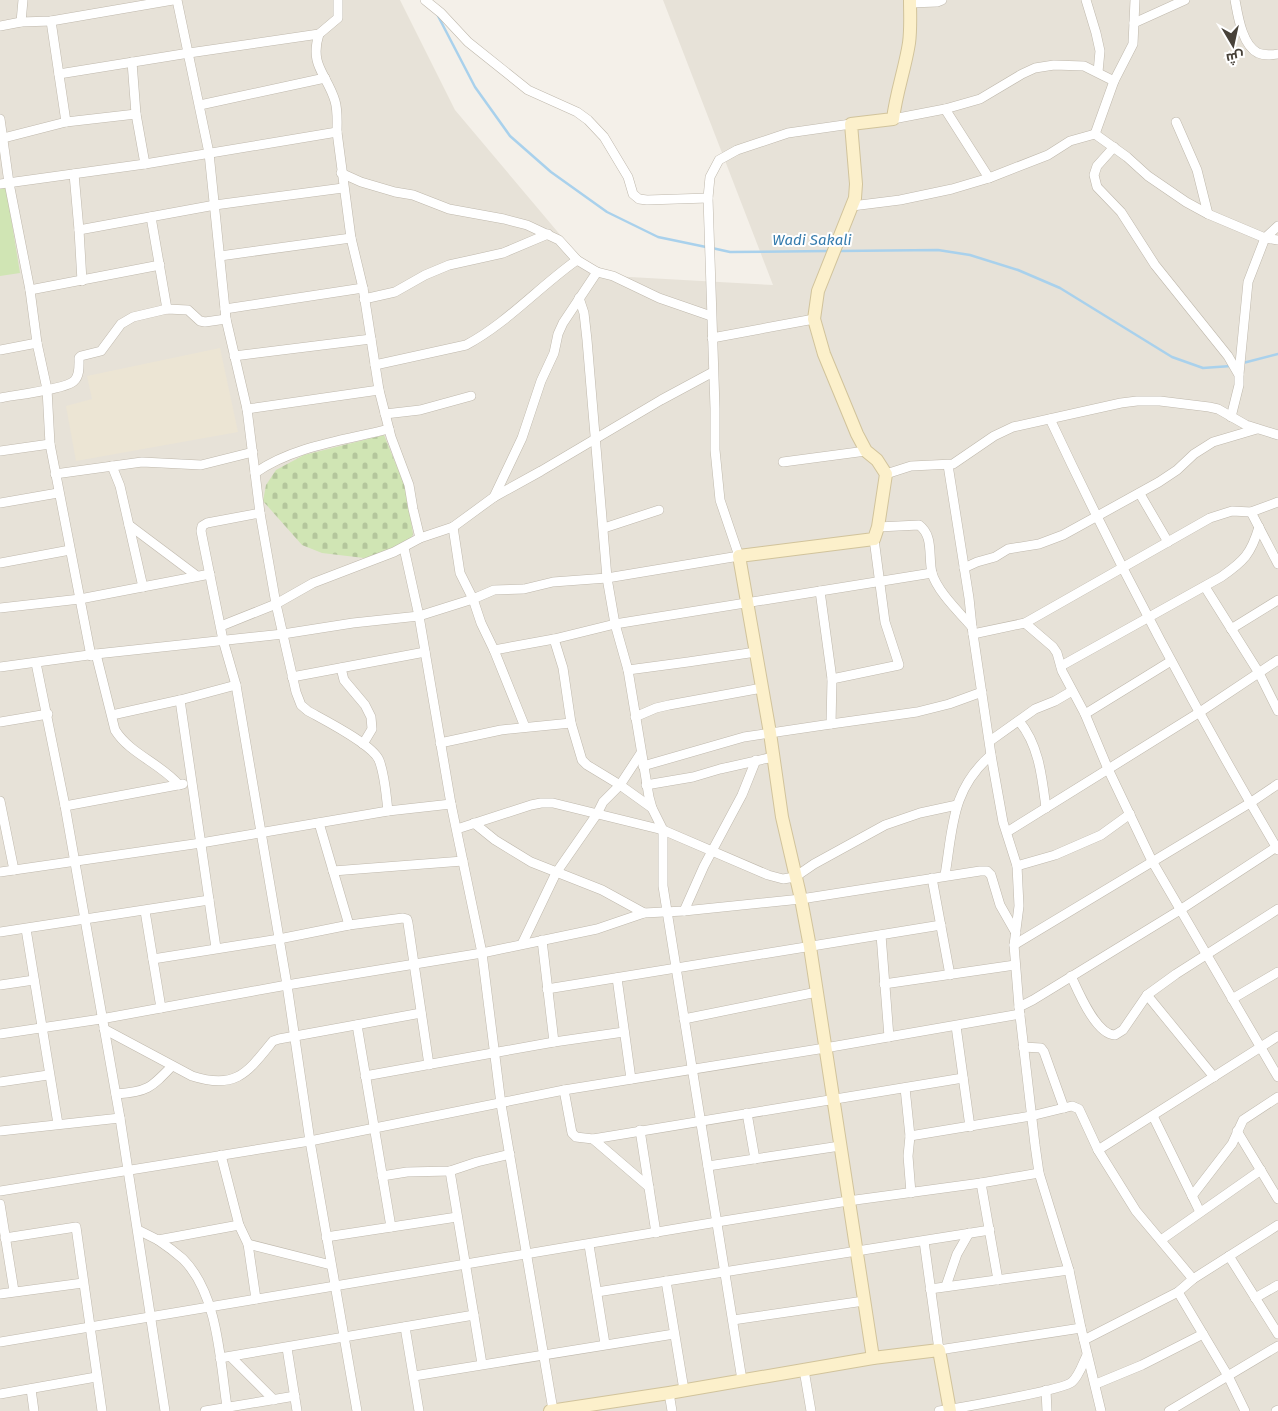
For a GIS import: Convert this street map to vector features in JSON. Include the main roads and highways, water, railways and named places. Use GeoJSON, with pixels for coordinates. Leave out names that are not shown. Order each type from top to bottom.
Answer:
{"type":"FeatureCollection","features":[{"type":"Feature","properties":{"kind":"waterway","name":"Wadi Sakali"},"geometry":{"type":"LineString","coordinates":[[437,14],[475,87],[510,136],[551,172],[607,212],[658,237],[706,247]]}},
{"type":"Feature","properties":{"kind":"waterway","name":"Wadi Sakali"},"geometry":{"type":"LineString","coordinates":[[712,248],[730,252],[828,251]]}},
{"type":"Feature","properties":{"kind":"waterway","name":"Wadi Sakali"},"geometry":{"type":"LineString","coordinates":[[839,251],[938,250],[970,255],[1018,270],[1060,288],[1172,357],[1203,368],[1231,366]]}},
{"type":"Feature","properties":{"kind":"waterway","name":"Wadi Sakali"},"geometry":{"type":"LineString","coordinates":[[1243,363],[1278,354]]}}]}
